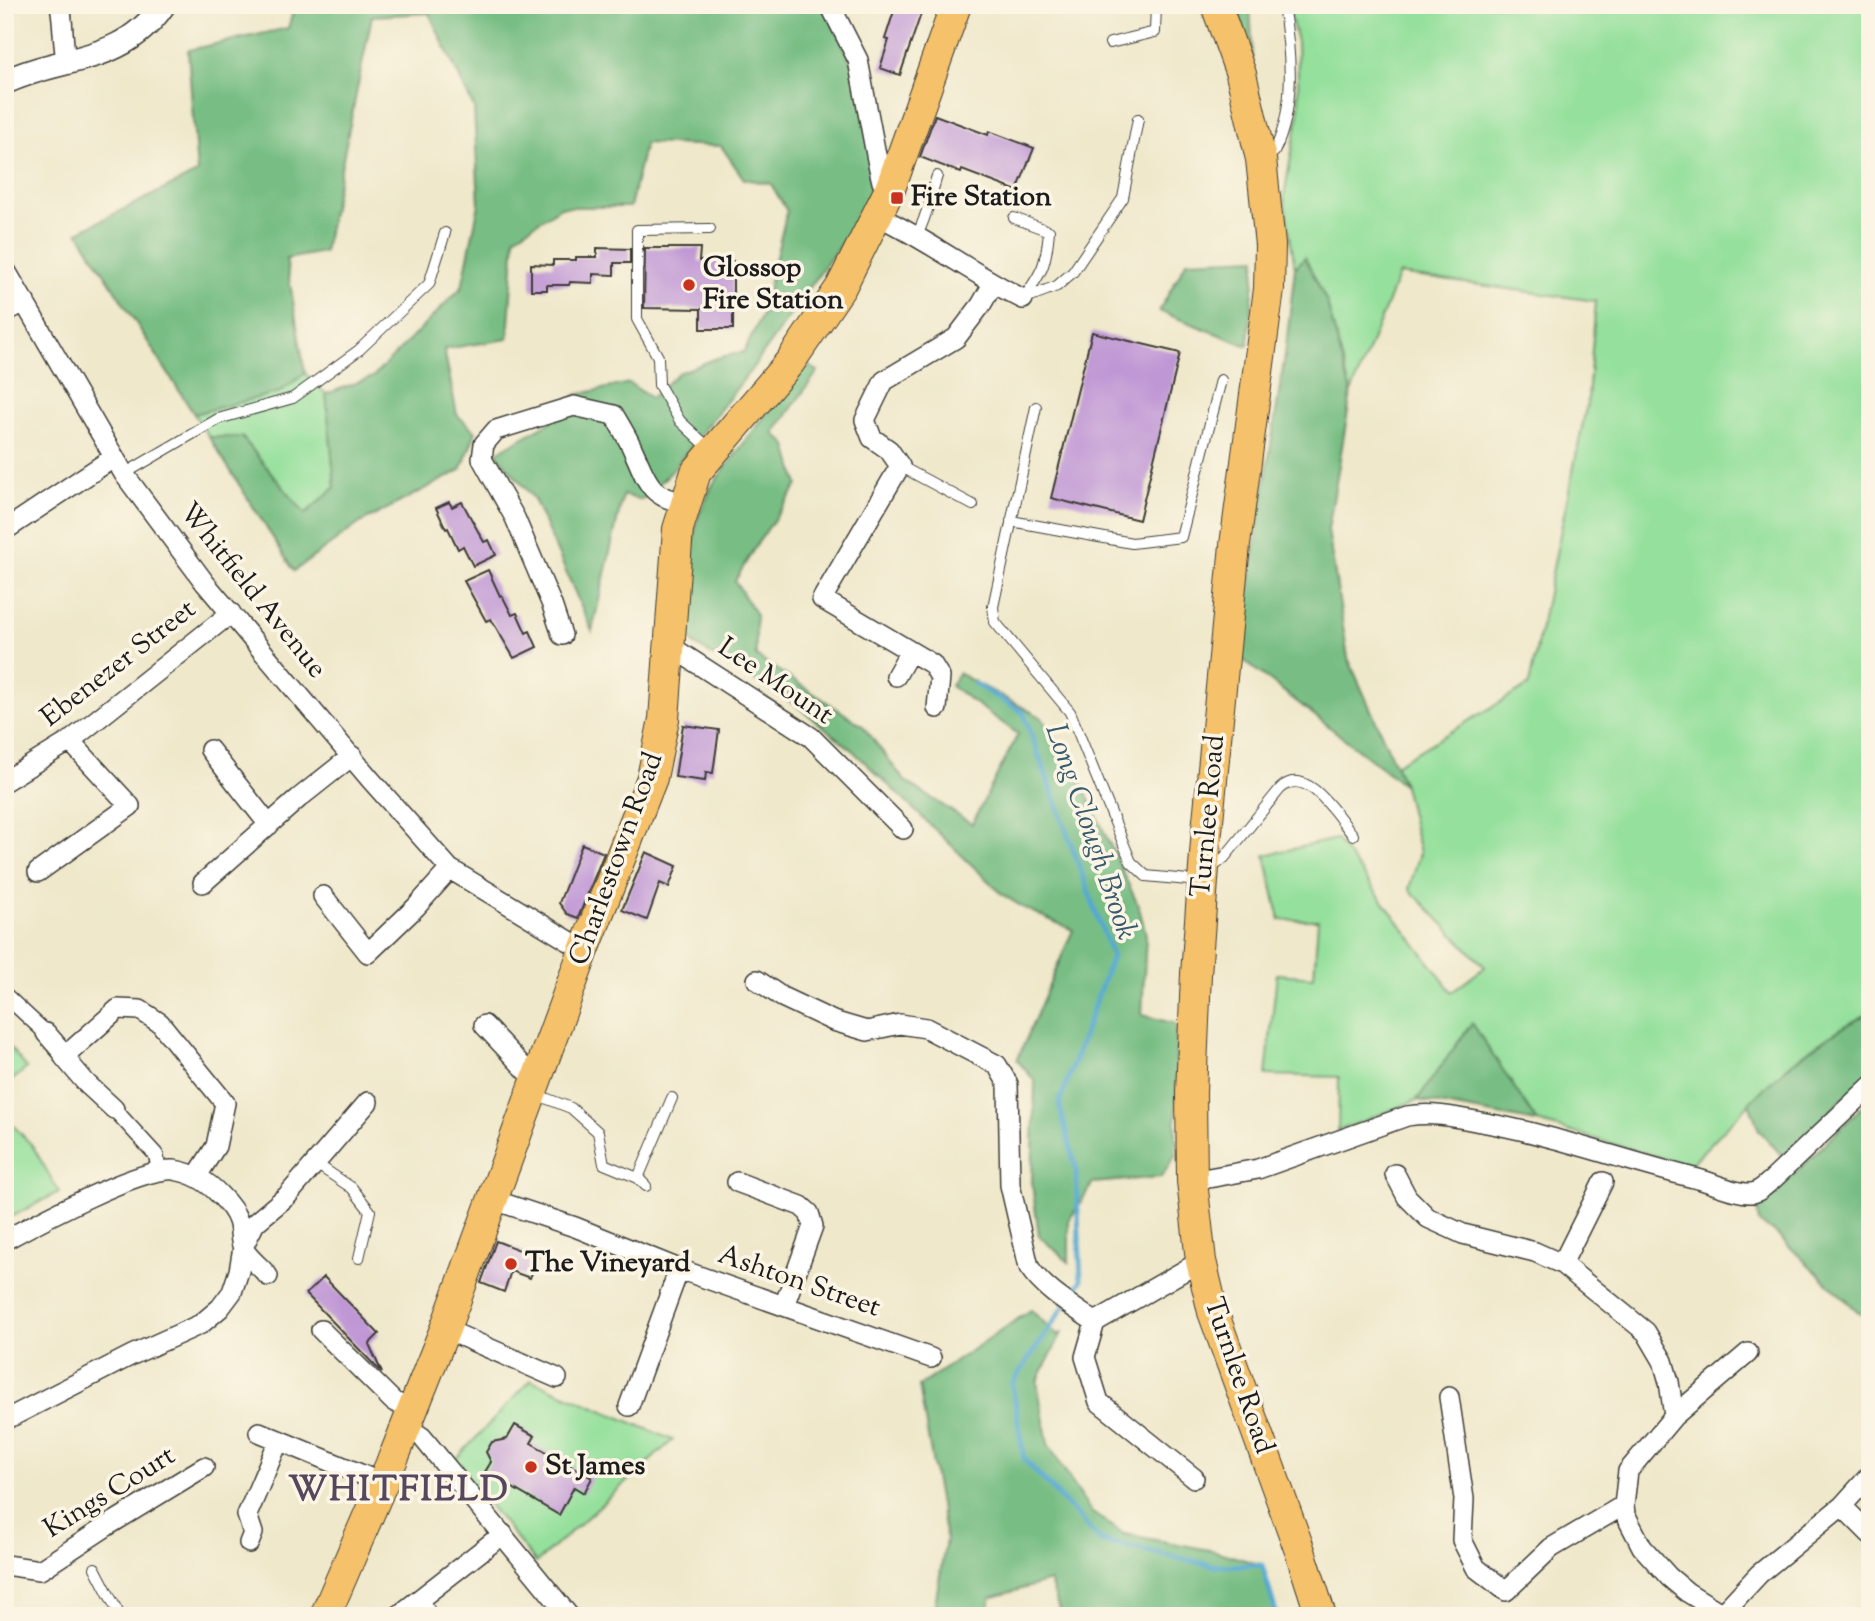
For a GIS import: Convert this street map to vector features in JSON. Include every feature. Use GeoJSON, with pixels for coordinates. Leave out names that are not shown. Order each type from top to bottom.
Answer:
{"type":"FeatureCollection","features":[{"type":"Feature","properties":{"kind":"main road","name":"Charlestown Road"},"geometry":{"type":"LineString","coordinates":[[325,1616],[383,1483],[444,1329],[584,950],[652,778],[664,719],[678,528],[696,472],[790,362],[841,287],[884,202],[956,5]]}},
{"type":"Feature","properties":{"kind":"main road","name":"Turnlee Road"},"geometry":{"type":"LineString","coordinates":[[1216,5],[1241,74],[1261,159],[1270,245],[1269,289],[1235,545],[1204,874],[1191,1093],[1192,1181],[1201,1261],[1213,1312],[1321,1616]]}},
{"type":"Feature","properties":{"kind":"street"},"geometry":{"type":"LineString","coordinates":[[60,5],[67,63]]}},
{"type":"Feature","properties":{"kind":"street"},"geometry":{"type":"LineString","coordinates":[[5,82],[40,69],[92,58],[123,44],[156,16],[163,5]]}},
{"type":"Feature","properties":{"kind":"street"},"geometry":{"type":"LineString","coordinates":[[830,5],[858,60],[884,202],[916,237],[1023,299]]}},
{"type":"Feature","properties":{"kind":"street","name":"Whitfield Avenue"},"geometry":{"type":"LineString","coordinates":[[5,269],[118,466],[230,613],[450,869],[584,950]]}},
{"type":"Feature","properties":{"kind":"street"},"geometry":{"type":"LineString","coordinates":[[937,708],[940,677],[932,664],[822,599],[900,466],[888,450],[872,438],[865,420],[872,402],[884,381],[956,338],[993,284]]}},
{"type":"Feature","properties":{"kind":"street"},"geometry":{"type":"LineString","coordinates":[[5,312],[25,302]]}},
{"type":"Feature","properties":{"kind":"street"},"geometry":{"type":"LineString","coordinates":[[562,635],[515,518],[482,459],[484,444],[496,430],[574,405],[614,415],[633,449],[646,482],[663,496],[685,502]]}},
{"type":"Feature","properties":{"kind":"street"},"geometry":{"type":"LineString","coordinates":[[5,530],[118,466]]}},
{"type":"Feature","properties":{"kind":"street","name":"Ebenezer Street"},"geometry":{"type":"LineString","coordinates":[[5,781],[69,741],[230,613]]}},
{"type":"Feature","properties":{"kind":"street","name":"Lee Mount"},"geometry":{"type":"LineString","coordinates":[[670,646],[811,737],[903,829]]}},
{"type":"Feature","properties":{"kind":"street"},"geometry":{"type":"LineString","coordinates":[[895,676],[910,651]]}},
{"type":"Feature","properties":{"kind":"street"},"geometry":{"type":"LineString","coordinates":[[38,872],[130,806],[69,741]]}},
{"type":"Feature","properties":{"kind":"street"},"geometry":{"type":"LineString","coordinates":[[210,750],[269,825]]}},
{"type":"Feature","properties":{"kind":"street"},"geometry":{"type":"LineString","coordinates":[[203,883],[299,798],[352,756]]}},
{"type":"Feature","properties":{"kind":"street"},"geometry":{"type":"LineString","coordinates":[[323,896],[368,953],[416,907],[450,869]]}},
{"type":"Feature","properties":{"kind":"street"},"geometry":{"type":"LineString","coordinates":[[757,981],[782,997],[833,1021],[867,1031],[901,1024],[926,1028],[997,1065],[1008,1084],[1010,1185],[1029,1267],[1049,1288],[1095,1322]]}},
{"type":"Feature","properties":{"kind":"street"},"geometry":{"type":"LineString","coordinates":[[5,995],[46,1033],[65,1055],[65,1060],[156,1155],[165,1171]]}},
{"type":"Feature","properties":{"kind":"street"},"geometry":{"type":"LineString","coordinates":[[65,1055],[118,1009],[140,1010],[160,1023],[225,1103],[216,1146],[197,1176]]}},
{"type":"Feature","properties":{"kind":"street"},"geometry":{"type":"LineString","coordinates":[[484,1025],[527,1071],[534,1084]]}},
{"type":"Feature","properties":{"kind":"street"},"geometry":{"type":"LineString","coordinates":[[1192,1181],[1258,1169],[1407,1116],[1428,1112],[1499,1125],[1568,1142],[1636,1164],[1754,1193],[1772,1180],[1870,1087]]}},
{"type":"Feature","properties":{"kind":"street"},"geometry":{"type":"LineString","coordinates":[[5,1420],[201,1324],[220,1308],[232,1292],[243,1247],[254,1223],[287,1196],[368,1102]]}},
{"type":"Feature","properties":{"kind":"street"},"geometry":{"type":"LineString","coordinates":[[5,1240],[56,1213],[150,1172],[165,1171],[197,1176],[211,1185],[231,1208],[238,1221],[243,1247],[268,1276]]}},
{"type":"Feature","properties":{"kind":"street"},"geometry":{"type":"LineString","coordinates":[[1395,1174],[1407,1197],[1428,1218],[1463,1234],[1535,1252],[1562,1264],[1651,1338],[1663,1361],[1669,1381],[1674,1416]]}},
{"type":"Feature","properties":{"kind":"street"},"geometry":{"type":"LineString","coordinates":[[737,1182],[802,1206],[809,1213],[813,1226],[784,1306]]}},
{"type":"Feature","properties":{"kind":"street"},"geometry":{"type":"LineString","coordinates":[[1562,1264],[1603,1182]]}},
{"type":"Feature","properties":{"kind":"street","name":"Ashton Street"},"geometry":{"type":"LineString","coordinates":[[491,1199],[575,1227],[679,1269],[931,1358]]}},
{"type":"Feature","properties":{"kind":"street"},"geometry":{"type":"LineString","coordinates":[[1194,1478],[1098,1402],[1085,1356],[1095,1322],[1201,1261]]}},
{"type":"Feature","properties":{"kind":"street"},"geometry":{"type":"LineString","coordinates":[[628,1406],[679,1269]]}},
{"type":"Feature","properties":{"kind":"street"},"geometry":{"type":"LineString","coordinates":[[444,1329],[557,1378]]}},
{"type":"Feature","properties":{"kind":"street"},"geometry":{"type":"LineString","coordinates":[[321,1330],[408,1418],[569,1616]]}},
{"type":"Feature","properties":{"kind":"street"},"geometry":{"type":"LineString","coordinates":[[1748,1353],[1674,1416],[1628,1471],[1625,1514],[1642,1547],[1669,1577],[1721,1614],[1759,1574],[1842,1506],[1870,1475]]}},
{"type":"Feature","properties":{"kind":"street"},"geometry":{"type":"LineString","coordinates":[[1449,1397],[1464,1499],[1462,1540],[1476,1568],[1496,1586],[1506,1591],[1550,1548],[1624,1505]]}},
{"type":"Feature","properties":{"kind":"street"},"geometry":{"type":"LineString","coordinates":[[259,1432],[383,1483]]}},
{"type":"Feature","properties":{"kind":"street"},"geometry":{"type":"LineString","coordinates":[[250,1543],[253,1534],[247,1515],[279,1440]]}},
{"type":"Feature","properties":{"kind":"street","name":"Kings Court"},"geometry":{"type":"LineString","coordinates":[[5,1565],[40,1570],[204,1467]]}},
{"type":"Feature","properties":{"kind":"street"},"geometry":{"type":"LineString","coordinates":[[1842,1506],[1870,1534]]}},
{"type":"Feature","properties":{"kind":"street"},"geometry":{"type":"LineString","coordinates":[[398,1616],[503,1534]]}},
{"type":"Feature","properties":{"kind":"lane"},"geometry":{"type":"LineString","coordinates":[[1110,43],[1155,32],[1156,5]]}},
{"type":"Feature","properties":{"kind":"lane"},"geometry":{"type":"LineString","coordinates":[[1261,159],[1274,152],[1285,118],[1289,41],[1283,5]]}},
{"type":"Feature","properties":{"kind":"lane"},"geometry":{"type":"LineString","coordinates":[[1023,299],[1057,286],[1073,272],[1123,198],[1139,119]]}},
{"type":"Feature","properties":{"kind":"lane"},"geometry":{"type":"LineString","coordinates":[[916,237],[925,221],[927,205],[937,176]]}},
{"type":"Feature","properties":{"kind":"lane"},"geometry":{"type":"LineString","coordinates":[[1014,218],[1049,231],[1046,263],[1023,299]]}},
{"type":"Feature","properties":{"kind":"lane"},"geometry":{"type":"LineString","coordinates":[[710,229],[637,230],[637,320],[657,357],[659,385],[680,421],[713,452]]}},
{"type":"Feature","properties":{"kind":"lane"},"geometry":{"type":"LineString","coordinates":[[118,466],[218,419],[293,398],[359,350],[429,284],[445,233]]}},
{"type":"Feature","properties":{"kind":"lane"},"geometry":{"type":"LineString","coordinates":[[1011,521],[1132,543],[1181,537],[1221,380]]}},
{"type":"Feature","properties":{"kind":"lane"},"geometry":{"type":"LineString","coordinates":[[1036,407],[993,607],[995,622],[1070,712],[1131,862],[1146,876],[1204,874],[1224,858],[1280,789],[1287,782],[1295,780],[1311,786],[1353,835]]}},
{"type":"Feature","properties":{"kind":"lane"},"geometry":{"type":"LineString","coordinates":[[900,466],[973,505]]}},
{"type":"Feature","properties":{"kind":"lane"},"geometry":{"type":"LineString","coordinates":[[534,1084],[571,1108],[598,1132],[604,1164],[638,1178],[646,1186]]}},
{"type":"Feature","properties":{"kind":"lane"},"geometry":{"type":"LineString","coordinates":[[638,1178],[672,1098]]}},
{"type":"Feature","properties":{"kind":"lane"},"geometry":{"type":"LineString","coordinates":[[314,1163],[352,1188],[370,1211],[359,1258]]}},
{"type":"Feature","properties":{"kind":"lane"},"geometry":{"type":"LineString","coordinates":[[95,1568],[120,1616]]}},
{"type":"Feature","properties":{"kind":"lane"},"geometry":{"type":"LineString","coordinates":[[421,1598],[434,1616]]}},
{"type":"Feature","properties":{"kind":"green space"},"geometry":{"type":"Polygon","coordinates":[[[295,5],[825,5],[855,70],[877,178],[857,221],[751,370],[671,472],[642,500],[623,495],[592,631],[534,499],[496,453],[550,422],[576,395],[629,383],[651,398],[678,373],[717,358],[744,352],[762,315],[787,211],[771,184],[744,179],[721,146],[645,143],[630,207],[561,207],[515,237],[508,339],[444,349],[457,415],[476,432],[461,470],[360,523],[294,571],[209,437],[242,437],[305,514],[335,487],[326,394],[373,377],[462,287],[479,204],[474,108],[429,13],[372,16],[324,252],[286,259],[305,373],[280,392],[194,414],[78,232],[197,173],[188,50],[288,28],[295,5]]]}},
{"type":"Feature","properties":{"kind":"green space"},"geometry":{"type":"Polygon","coordinates":[[[1236,5],[1250,5],[1253,60],[1236,5]]]}},
{"type":"Feature","properties":{"kind":"green space"},"geometry":{"type":"Polygon","coordinates":[[[1288,5],[1870,5],[1870,1013],[1844,1027],[1795,1061],[1689,1166],[1537,1122],[1472,1024],[1417,1100],[1338,1131],[1339,1077],[1266,1075],[1277,974],[1314,977],[1318,920],[1280,920],[1265,855],[1336,839],[1452,992],[1485,967],[1409,889],[1420,853],[1404,785],[1395,765],[1529,685],[1588,398],[1596,301],[1399,274],[1351,393],[1327,303],[1305,258],[1295,268],[1284,196],[1299,112],[1297,42],[1288,5]]]}},
{"type":"Feature","properties":{"kind":"green space"},"geometry":{"type":"Polygon","coordinates":[[[1305,257],[1327,303],[1351,393],[1328,530],[1348,658],[1404,785],[1238,656],[1285,355],[1295,268],[1305,257]]]}},
{"type":"Feature","properties":{"kind":"green space"},"geometry":{"type":"Polygon","coordinates":[[[1256,258],[1248,346],[1159,311],[1187,261],[1256,258]]]}},
{"type":"Feature","properties":{"kind":"green space"},"geometry":{"type":"Polygon","coordinates":[[[808,365],[818,371],[774,433],[787,445],[798,485],[735,581],[756,615],[756,656],[862,725],[905,781],[972,824],[1018,734],[951,686],[958,673],[1041,717],[1071,760],[1139,907],[1146,935],[1142,1015],[1176,1024],[1176,1155],[1161,1177],[1093,1183],[1069,1220],[1069,1262],[1039,1236],[1032,1183],[1035,1081],[1017,1060],[1073,930],[1026,909],[1003,895],[851,749],[796,705],[695,645],[684,633],[689,566],[698,517],[713,484],[788,385],[808,365]]]}},
{"type":"Feature","properties":{"kind":"green space"},"geometry":{"type":"Polygon","coordinates":[[[305,373],[326,394],[335,487],[305,515],[242,437],[209,437],[194,414],[280,392],[305,373]]]}},
{"type":"Feature","properties":{"kind":"green space"},"geometry":{"type":"Polygon","coordinates":[[[1870,1013],[1870,1072],[1783,1157],[1759,1130],[1749,1103],[1805,1053],[1870,1013]]]}},
{"type":"Feature","properties":{"kind":"green space"},"geometry":{"type":"Polygon","coordinates":[[[1472,1023],[1537,1122],[1417,1100],[1472,1023]]]}},
{"type":"Feature","properties":{"kind":"green space"},"geometry":{"type":"Polygon","coordinates":[[[8,1045],[27,1068],[5,1086],[5,1048],[8,1045]]]}},
{"type":"Feature","properties":{"kind":"green space"},"geometry":{"type":"Polygon","coordinates":[[[1870,1099],[1870,1323],[1773,1231],[1759,1223],[1757,1207],[1780,1188],[1870,1099]]]}},
{"type":"Feature","properties":{"kind":"green space"},"geometry":{"type":"Polygon","coordinates":[[[5,1117],[32,1145],[59,1192],[5,1220],[5,1117]]]}},
{"type":"Feature","properties":{"kind":"green space"},"geometry":{"type":"Polygon","coordinates":[[[1031,1310],[1057,1335],[1062,1333],[1037,1382],[1048,1444],[1091,1512],[1124,1534],[1215,1551],[1262,1565],[1277,1616],[1061,1616],[1050,1581],[990,1598],[990,1616],[933,1616],[946,1539],[919,1386],[1031,1310]]]}},
{"type":"Feature","properties":{"kind":"green space"},"geometry":{"type":"Polygon","coordinates":[[[531,1380],[673,1440],[536,1563],[454,1461],[531,1380]]]}},
{"type":"Feature","properties":{"kind":"building"},"geometry":{"type":"Polygon","coordinates":[[[902,5],[924,5],[900,75],[880,68],[889,40],[885,39],[895,8],[901,9],[902,5]]]}},
{"type":"Feature","properties":{"kind":"building"},"geometry":{"type":"Polygon","coordinates":[[[935,115],[988,135],[989,131],[1034,148],[1017,191],[920,157],[935,115]]]}},
{"type":"Feature","properties":{"kind":"building"},"geometry":{"type":"Polygon","coordinates":[[[597,248],[630,249],[630,263],[614,263],[614,275],[593,274],[593,283],[570,282],[569,285],[547,285],[547,290],[531,290],[531,264],[553,265],[553,260],[597,257],[597,248]]]}},
{"type":"Feature","properties":{"kind":"building","name":"Glossop Fire Station"},"geometry":{"type":"Polygon","coordinates":[[[645,248],[700,248],[699,261],[733,261],[733,329],[701,329],[701,309],[644,308],[645,248]]]}},
{"type":"Feature","properties":{"kind":"building"},"geometry":{"type":"Polygon","coordinates":[[[1092,332],[1180,353],[1139,520],[1051,498],[1092,332]]]}},
{"type":"Feature","properties":{"kind":"building"},"geometry":{"type":"Polygon","coordinates":[[[449,502],[452,507],[462,502],[484,542],[489,540],[496,555],[473,566],[463,546],[458,549],[436,508],[449,502]]]}},
{"type":"Feature","properties":{"kind":"building"},"geometry":{"type":"Polygon","coordinates":[[[488,570],[512,615],[517,613],[526,633],[530,631],[537,647],[514,658],[491,619],[486,621],[464,581],[488,570]]]}},
{"type":"Feature","properties":{"kind":"building"},"geometry":{"type":"Polygon","coordinates":[[[683,725],[719,730],[713,773],[706,772],[705,781],[675,777],[683,725]]]}},
{"type":"Feature","properties":{"kind":"building"},"geometry":{"type":"Polygon","coordinates":[[[582,844],[604,853],[578,918],[567,914],[559,903],[582,844]]]}},
{"type":"Feature","properties":{"kind":"building"},"geometry":{"type":"Polygon","coordinates":[[[646,852],[677,866],[669,887],[660,883],[647,920],[622,910],[646,852]]]}},
{"type":"Feature","properties":{"kind":"building","name":"The Vineyard"},"geometry":{"type":"Polygon","coordinates":[[[496,1241],[538,1257],[530,1278],[511,1271],[504,1292],[481,1283],[496,1241]]]}},
{"type":"Feature","properties":{"kind":"building"},"geometry":{"type":"Polygon","coordinates":[[[324,1277],[379,1334],[369,1344],[382,1373],[306,1294],[324,1277]]]}},
{"type":"Feature","properties":{"kind":"building","name":"St James"},"geometry":{"type":"Polygon","coordinates":[[[515,1425],[535,1436],[531,1443],[592,1478],[584,1493],[574,1487],[559,1515],[485,1472],[491,1462],[486,1452],[492,1442],[507,1439],[515,1425]]]}},
{"type":"Feature","properties":{"kind":"waterway","name":"Long Clough Brook"},"geometry":{"type":"LineString","coordinates":[[975,684],[1023,712],[1112,956],[1059,1104],[1076,1169],[1081,1281],[1012,1384],[1024,1459],[1101,1541],[1215,1566],[1262,1565],[1277,1616]]}},
{"type":"Feature","properties":{"kind":"place","name":"Fire Station"},"geometry":{"type":"Point","coordinates":[897,198]}},
{"type":"Feature","properties":{"kind":"place","name":"Glossop Fire Station"},"geometry":{"type":"Point","coordinates":[689,285]}},
{"type":"Feature","properties":{"kind":"place","name":"The Vineyard"},"geometry":{"type":"Point","coordinates":[511,1264]}},
{"type":"Feature","properties":{"kind":"place","name":"St James"},"geometry":{"type":"Point","coordinates":[531,1467]}},
{"type":"Feature","properties":{"kind":"district","name":"WHITFIELD"},"geometry":{"type":"Point","coordinates":[399,1491]}}]}
